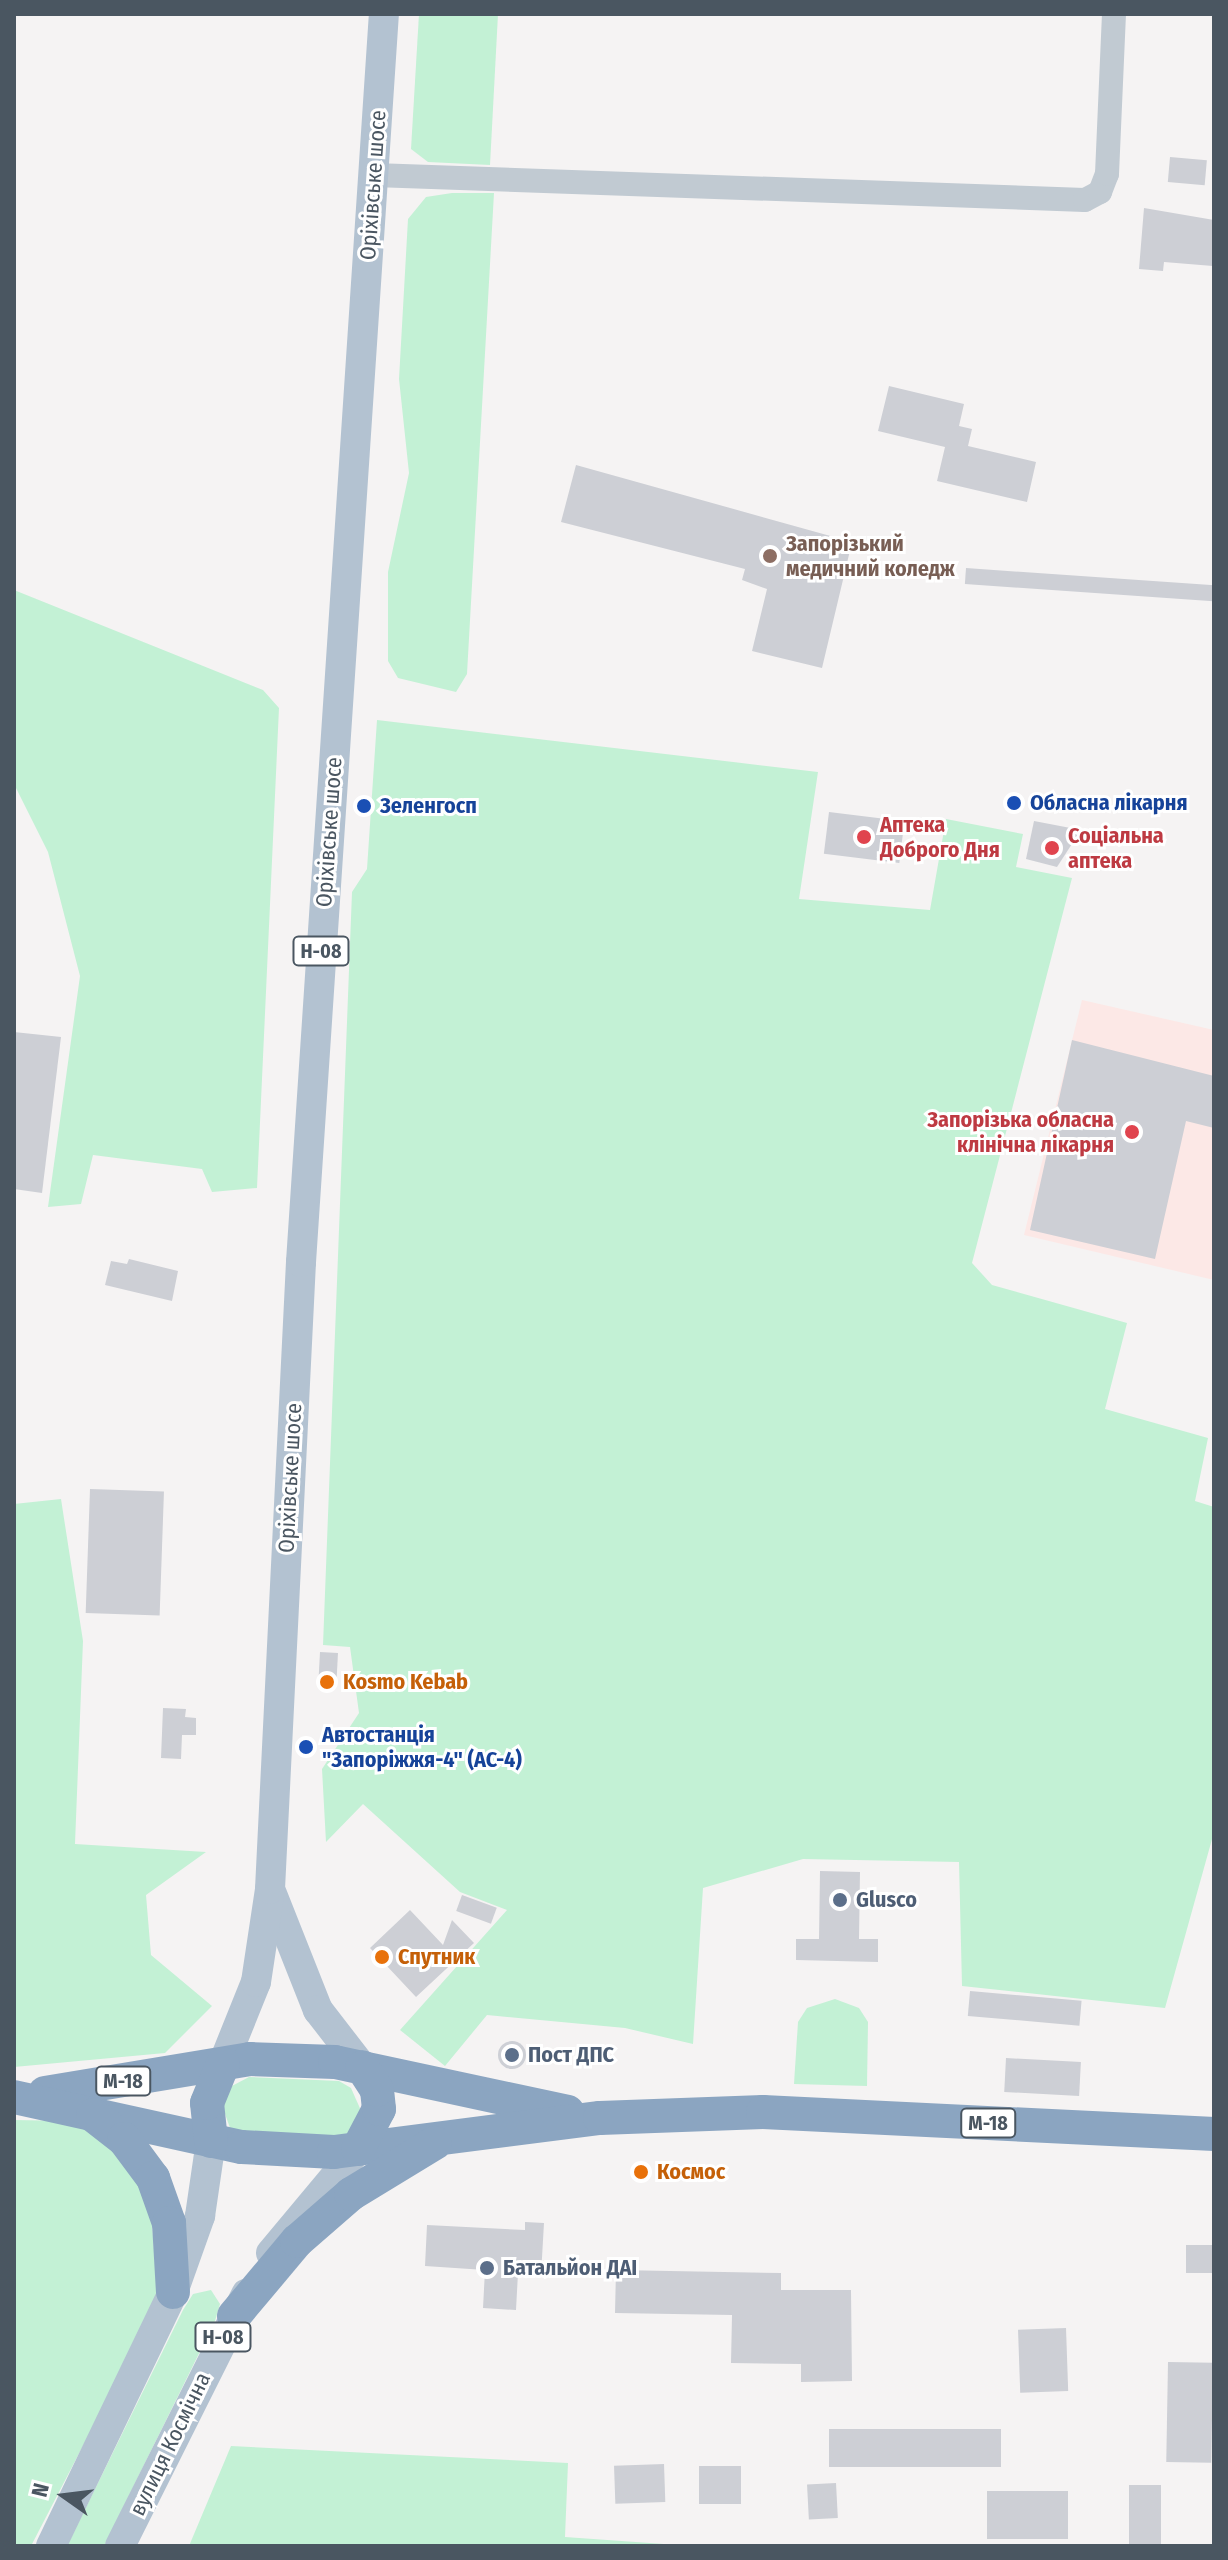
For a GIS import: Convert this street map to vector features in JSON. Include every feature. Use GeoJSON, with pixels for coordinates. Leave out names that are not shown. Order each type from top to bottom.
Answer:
{"type":"FeatureCollection","features":[{"type":"Feature","properties":{"kind":"highway","name":"М-18"},"geometry":{"type":"LineString","coordinates":[[18,2097],[250,2059],[362,2067],[600,2118]]}},
{"type":"Feature","properties":{"kind":"highway","name":"Н-08"},"geometry":{"type":"LineString","coordinates":[[211,2141],[207,2103],[223,2064]]}},
{"type":"Feature","properties":{"kind":"highway","name":"Н-08"},"geometry":{"type":"LineString","coordinates":[[358,2149],[379,2109],[377,2090],[362,2067]]}},
{"type":"Feature","properties":{"kind":"highway","name":"М-18"},"geometry":{"type":"LineString","coordinates":[[18,2097],[86,2110],[211,2141],[358,2149],[449,2134],[600,2118],[763,2112],[1214,2134]]}},
{"type":"Feature","properties":{"kind":"highway"},"geometry":{"type":"LineString","coordinates":[[86,2110],[124,2139],[153,2178],[169,2223],[173,2292]]}},
{"type":"Feature","properties":{"kind":"highway"},"geometry":{"type":"LineString","coordinates":[[234,2316],[297,2241],[351,2194],[449,2134]]}},
{"type":"Feature","properties":{"kind":"main road","name":"Оріхівське шосе"},"geometry":{"type":"LineString","coordinates":[[223,2064],[256,1982],[270,1889],[301,1262],[384,14]]}},
{"type":"Feature","properties":{"kind":"main road","name":"Оріхівське шосе"},"geometry":{"type":"LineString","coordinates":[[270,1889],[318,2010],[362,2067]]}},
{"type":"Feature","properties":{"kind":"main road","name":"Н-08"},"geometry":{"type":"LineString","coordinates":[[51,2546],[173,2292],[200,2216],[211,2141]]}},
{"type":"Feature","properties":{"kind":"main road","name":"вулиця Космічна"},"geometry":{"type":"LineString","coordinates":[[120,2546],[234,2316],[281,2236],[358,2149]]}},
{"type":"Feature","properties":{"kind":"street"},"geometry":{"type":"LineString","coordinates":[[374,175],[1085,200],[1100,192],[1107,174],[1114,14]]}},
{"type":"Feature","properties":{"kind":"shaded area","name":"Запорізька обласна клінічна лікарня"},"geometry":{"type":"Polygon","coordinates":[[[1082,1000],[1214,1030],[1214,1280],[1024,1235],[1082,1000]]]}},
{"type":"Feature","properties":{"kind":"green space"},"geometry":{"type":"Polygon","coordinates":[[[419,14],[498,14],[490,165],[428,162],[411,149],[419,14]]]}},
{"type":"Feature","properties":{"kind":"green space"},"geometry":{"type":"Polygon","coordinates":[[[452,193],[494,193],[467,674],[456,692],[398,678],[388,661],[388,572],[409,473],[399,379],[408,219],[426,197],[452,193]]]}},
{"type":"Feature","properties":{"kind":"green space"},"geometry":{"type":"Polygon","coordinates":[[[14,590],[263,690],[279,708],[257,1188],[212,1192],[202,1169],[93,1155],[81,1204],[48,1207],[80,976],[48,852],[14,784],[14,590]]]}},
{"type":"Feature","properties":{"kind":"green space"},"geometry":{"type":"Polygon","coordinates":[[[377,720],[818,772],[799,899],[930,910],[946,819],[1023,834],[1016,867],[1072,878],[972,1263],[992,1285],[1127,1323],[1105,1409],[1208,1438],[1195,1501],[1214,1507],[1214,1832],[1165,2008],[962,1986],[959,1862],[803,1859],[703,1888],[693,2044],[625,2028],[487,2015],[445,2066],[400,2030],[507,1910],[460,1892],[363,1804],[326,1842],[322,1769],[359,1713],[350,1647],[323,1645],[352,892],[367,869],[377,720]]]}},
{"type":"Feature","properties":{"kind":"green space"},"geometry":{"type":"Polygon","coordinates":[[[61,1499],[83,1641],[75,1844],[206,1852],[146,1895],[151,1955],[212,2006],[165,2053],[14,2067],[14,1504],[61,1499]]]}},
{"type":"Feature","properties":{"kind":"green space"},"geometry":{"type":"Polygon","coordinates":[[[835,1999],[859,2008],[868,2022],[867,2086],[794,2084],[798,2022],[807,2008],[835,1999]]]}},
{"type":"Feature","properties":{"kind":"green space"},"geometry":{"type":"Polygon","coordinates":[[[249,2077],[339,2081],[351,2088],[362,2113],[350,2137],[247,2139],[230,2128],[223,2108],[230,2087],[249,2077]]]}},
{"type":"Feature","properties":{"kind":"green space"},"geometry":{"type":"Polygon","coordinates":[[[14,2120],[71,2121],[119,2149],[149,2185],[158,2301],[31,2546],[14,2546],[14,2120]]]}},
{"type":"Feature","properties":{"kind":"green space"},"geometry":{"type":"Polygon","coordinates":[[[211,2290],[220,2304],[215,2321],[104,2546],[67,2546],[183,2310],[193,2294],[211,2290]]]}},
{"type":"Feature","properties":{"kind":"green space"},"geometry":{"type":"Polygon","coordinates":[[[231,2446],[568,2463],[565,2537],[692,2546],[189,2546],[231,2446]]]}},
{"type":"Feature","properties":{"kind":"building"},"geometry":{"type":"Polygon","coordinates":[[[1170,157],[1207,160],[1205,185],[1168,182],[1170,157]]]}},
{"type":"Feature","properties":{"kind":"building"},"geometry":{"type":"Polygon","coordinates":[[[1144,208],[1214,220],[1213,266],[1164,262],[1163,271],[1139,269],[1144,208]]]}},
{"type":"Feature","properties":{"kind":"building"},"geometry":{"type":"Polygon","coordinates":[[[889,386],[964,404],[959,426],[972,429],[968,446],[1036,462],[1027,502],[937,481],[945,447],[878,431],[889,386]]]}},
{"type":"Feature","properties":{"kind":"building","name":"Запорізький медичний коледж"},"geometry":{"type":"Polygon","coordinates":[[[576,465],[852,542],[822,668],[752,651],[767,589],[742,580],[745,569],[561,522],[576,465]]]}},
{"type":"Feature","properties":{"kind":"building"},"geometry":{"type":"Polygon","coordinates":[[[966,568],[1214,585],[1213,601],[965,584],[966,568]]]}},
{"type":"Feature","properties":{"kind":"building","name":"Аптека Доброго Дня"},"geometry":{"type":"Polygon","coordinates":[[[829,812],[904,821],[899,863],[824,854],[829,812]]]}},
{"type":"Feature","properties":{"kind":"building","name":"Соціальна аптека"},"geometry":{"type":"Polygon","coordinates":[[[1034,821],[1081,830],[1057,867],[1026,859],[1034,821]]]}},
{"type":"Feature","properties":{"kind":"building"},"geometry":{"type":"Polygon","coordinates":[[[14,1032],[61,1037],[42,1193],[14,1189],[14,1032]]]}},
{"type":"Feature","properties":{"kind":"building","name":"Запорізька обласна клінічна лікарня"},"geometry":{"type":"Polygon","coordinates":[[[1072,1040],[1214,1076],[1214,1128],[1186,1121],[1155,1259],[1030,1230],[1072,1040]]]}},
{"type":"Feature","properties":{"kind":"building"},"geometry":{"type":"Polygon","coordinates":[[[129,1259],[178,1271],[172,1301],[105,1285],[111,1261],[127,1264],[129,1259]]]}},
{"type":"Feature","properties":{"kind":"building"},"geometry":{"type":"Polygon","coordinates":[[[90,1489],[164,1492],[160,1616],[86,1613],[90,1489]]]}},
{"type":"Feature","properties":{"kind":"building"},"geometry":{"type":"Polygon","coordinates":[[[320,1652],[338,1653],[337,1679],[319,1678],[320,1652]]]}},
{"type":"Feature","properties":{"kind":"building"},"geometry":{"type":"Polygon","coordinates":[[[163,1708],[186,1709],[185,1717],[196,1718],[196,1735],[182,1735],[181,1759],[161,1758],[163,1708]]]}},
{"type":"Feature","properties":{"kind":"building"},"geometry":{"type":"Polygon","coordinates":[[[820,1871],[860,1872],[859,1939],[878,1939],[878,1962],[796,1960],[796,1939],[819,1939],[820,1871]]]}},
{"type":"Feature","properties":{"kind":"building"},"geometry":{"type":"Polygon","coordinates":[[[462,1895],[497,1908],[491,1924],[456,1911],[462,1895]]]}},
{"type":"Feature","properties":{"kind":"building"},"geometry":{"type":"Polygon","coordinates":[[[410,1910],[443,1945],[452,1920],[474,1943],[416,1997],[370,1948],[410,1910]]]}},
{"type":"Feature","properties":{"kind":"building"},"geometry":{"type":"Polygon","coordinates":[[[970,1991],[1082,2001],[1079,2026],[968,2016],[970,1991]]]}},
{"type":"Feature","properties":{"kind":"building"},"geometry":{"type":"Polygon","coordinates":[[[512,2041],[522,2045],[526,2055],[522,2065],[512,2069],[502,2065],[498,2055],[502,2045],[512,2041]]]}},
{"type":"Feature","properties":{"kind":"building"},"geometry":{"type":"Polygon","coordinates":[[[1006,2058],[1081,2062],[1079,2096],[1004,2092],[1006,2058]]]}},
{"type":"Feature","properties":{"kind":"building","name":"Батальйон ДАI"},"geometry":{"type":"Polygon","coordinates":[[[525,2222],[544,2223],[541,2275],[518,2273],[516,2310],[483,2308],[485,2270],[425,2266],[427,2225],[525,2230],[525,2222]]]}},
{"type":"Feature","properties":{"kind":"building"},"geometry":{"type":"Polygon","coordinates":[[[1186,2245],[1214,2245],[1214,2273],[1186,2273],[1186,2245]]]}},
{"type":"Feature","properties":{"kind":"building"},"geometry":{"type":"Polygon","coordinates":[[[616,2270],[781,2273],[781,2290],[851,2290],[852,2381],[801,2382],[801,2364],[731,2363],[732,2315],[615,2313],[616,2270]]]}},
{"type":"Feature","properties":{"kind":"building"},"geometry":{"type":"Polygon","coordinates":[[[1066,2328],[1068,2391],[1020,2393],[1018,2330],[1066,2328]]]}},
{"type":"Feature","properties":{"kind":"building"},"geometry":{"type":"Polygon","coordinates":[[[1168,2362],[1213,2363],[1211,2463],[1166,2462],[1168,2362]]]}},
{"type":"Feature","properties":{"kind":"building"},"geometry":{"type":"Polygon","coordinates":[[[829,2429],[1001,2429],[1001,2467],[829,2467],[829,2429]]]}},
{"type":"Feature","properties":{"kind":"building"},"geometry":{"type":"Polygon","coordinates":[[[664,2464],[665,2502],[615,2504],[614,2466],[664,2464]]]}},
{"type":"Feature","properties":{"kind":"building"},"geometry":{"type":"Polygon","coordinates":[[[699,2466],[741,2466],[741,2504],[699,2504],[699,2466]]]}},
{"type":"Feature","properties":{"kind":"building"},"geometry":{"type":"Polygon","coordinates":[[[836,2483],[838,2518],[809,2519],[807,2485],[836,2483]]]}},
{"type":"Feature","properties":{"kind":"building"},"geometry":{"type":"Polygon","coordinates":[[[1129,2485],[1161,2485],[1161,2546],[1129,2546],[1129,2485]]]}},
{"type":"Feature","properties":{"kind":"building"},"geometry":{"type":"Polygon","coordinates":[[[987,2491],[1068,2491],[1068,2539],[987,2539],[987,2491]]]}},
{"type":"Feature","properties":{"kind":"place","name":"Запорізький медичний коледж"},"geometry":{"type":"Point","coordinates":[770,556]}},
{"type":"Feature","properties":{"kind":"place","name":"Обласна лікарня"},"geometry":{"type":"Point","coordinates":[1014,803]}},
{"type":"Feature","properties":{"kind":"place","name":"Зеленгосп"},"geometry":{"type":"Point","coordinates":[364,806]}},
{"type":"Feature","properties":{"kind":"place","name":"Аптека Доброго Дня"},"geometry":{"type":"Point","coordinates":[864,837]}},
{"type":"Feature","properties":{"kind":"place","name":"Соціальна аптека"},"geometry":{"type":"Point","coordinates":[1052,848]}},
{"type":"Feature","properties":{"kind":"place","name":"Запорізька обласна клінічна лікарня"},"geometry":{"type":"Point","coordinates":[1132,1132]}},
{"type":"Feature","properties":{"kind":"place","name":"Kosmo Kebab"},"geometry":{"type":"Point","coordinates":[327,1682]}},
{"type":"Feature","properties":{"kind":"place","name":"Автостанція \"Запоріжжя-4\" (АС-4)"},"geometry":{"type":"Point","coordinates":[306,1747]}},
{"type":"Feature","properties":{"kind":"place","name":"Glusco"},"geometry":{"type":"Point","coordinates":[840,1900]}},
{"type":"Feature","properties":{"kind":"place","name":"Спутник"},"geometry":{"type":"Point","coordinates":[382,1957]}},
{"type":"Feature","properties":{"kind":"place","name":"Пост ДПС"},"geometry":{"type":"Point","coordinates":[512,2055]}},
{"type":"Feature","properties":{"kind":"place","name":"Космос"},"geometry":{"type":"Point","coordinates":[641,2172]}},
{"type":"Feature","properties":{"kind":"place","name":"Батальйон ДАI"},"geometry":{"type":"Point","coordinates":[487,2268]}}]}
